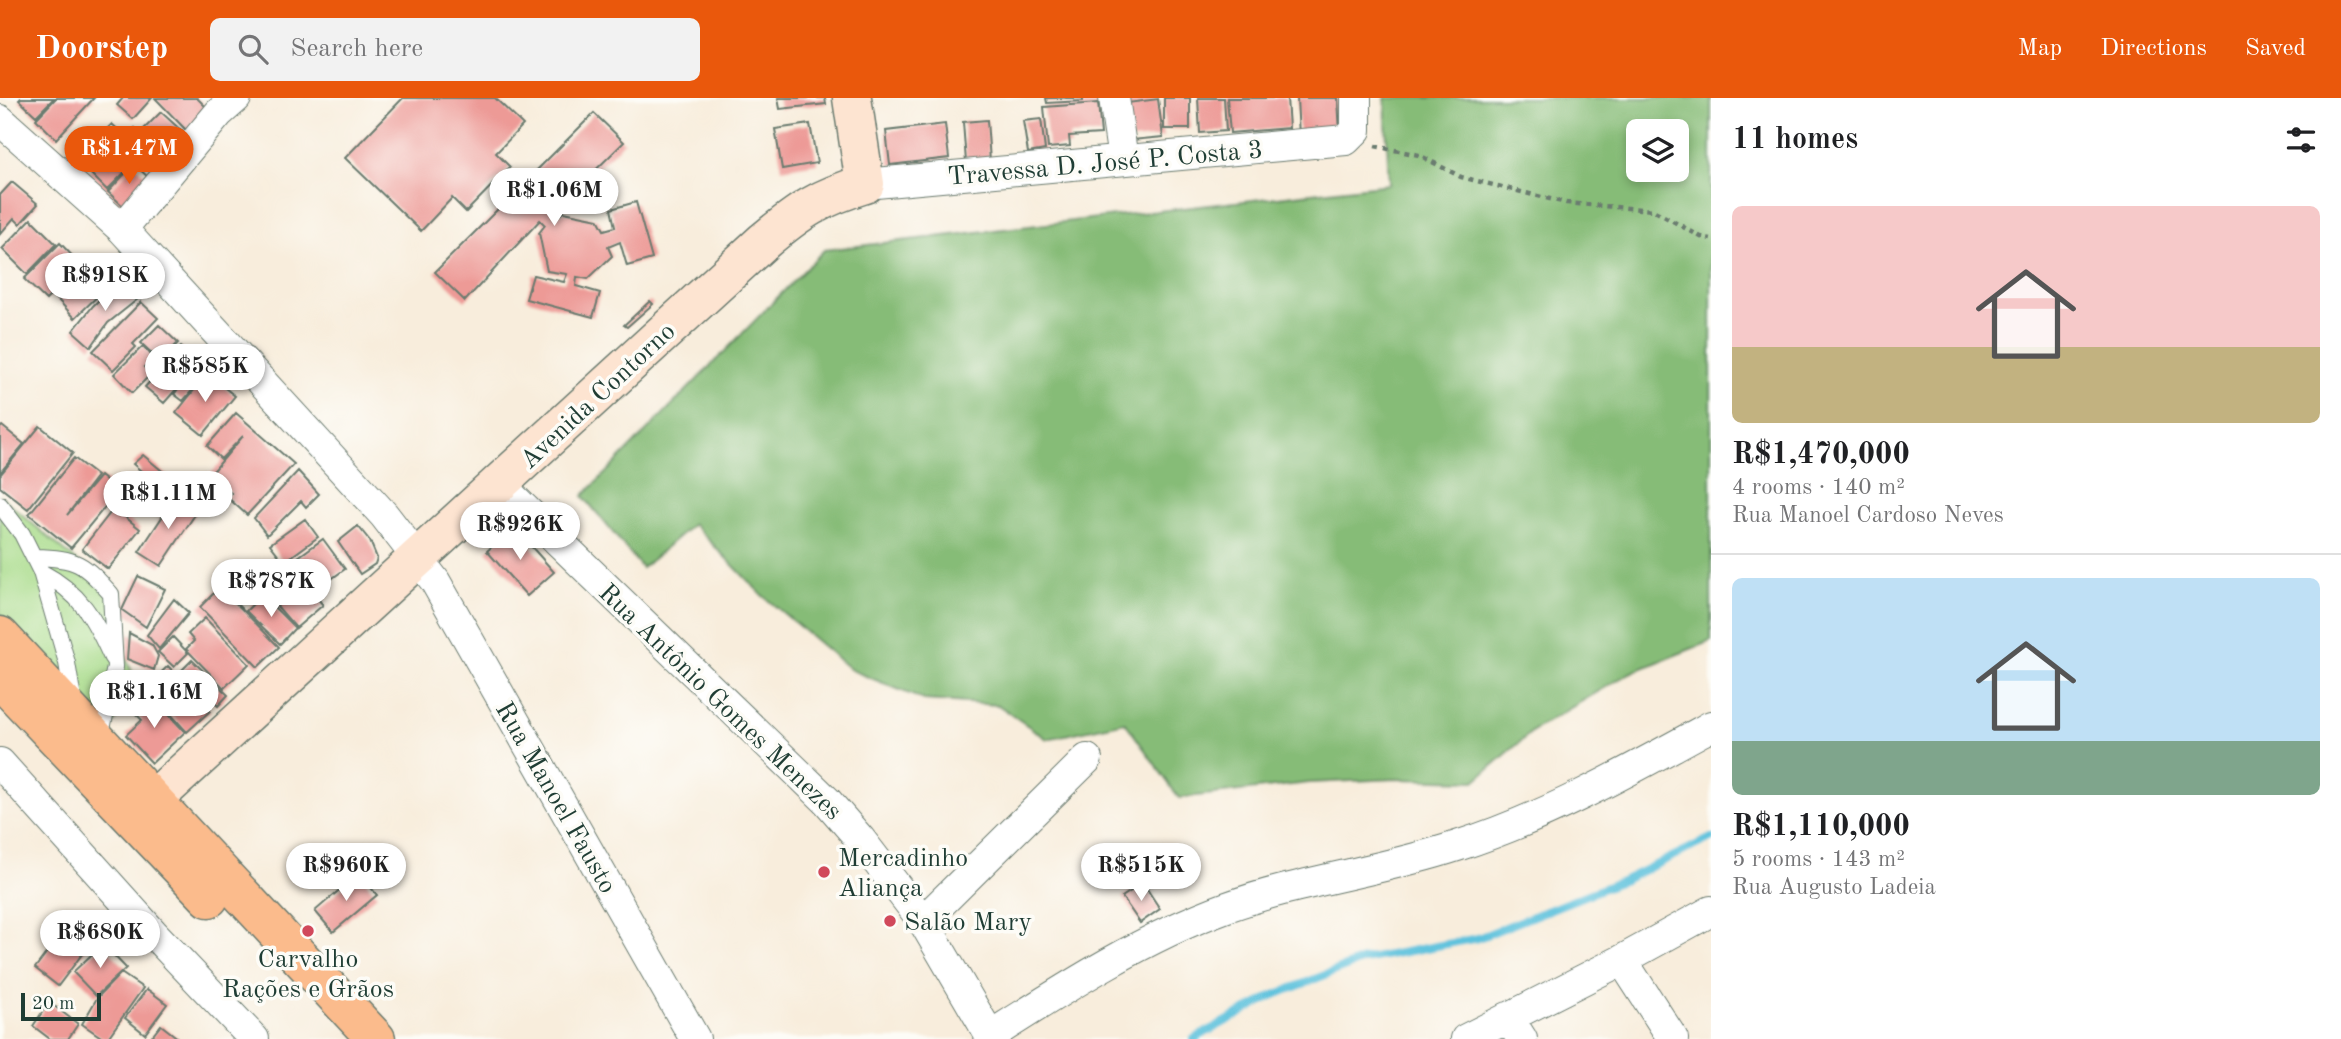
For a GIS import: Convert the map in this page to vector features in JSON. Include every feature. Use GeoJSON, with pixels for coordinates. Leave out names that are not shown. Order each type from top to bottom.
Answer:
{"type":"FeatureCollection","features":[{"type":"Feature","properties":{"kind":"main road"},"geometry":{"type":"LineString","coordinates":[[0,636],[376,1039]]}},
{"type":"Feature","properties":{"kind":"main road"},"geometry":{"type":"LineString","coordinates":[[0,679],[343,1039]]}},
{"type":"Feature","properties":{"kind":"street"},"geometry":{"type":"LineString","coordinates":[[122,229],[219,113],[236,98]]}},
{"type":"Feature","properties":{"kind":"street"},"geometry":{"type":"LineString","coordinates":[[852,98],[865,184]]}},
{"type":"Feature","properties":{"kind":"street"},"geometry":{"type":"LineString","coordinates":[[1114,98],[1123,160]]}},
{"type":"Feature","properties":{"kind":"street"},"geometry":{"type":"LineString","coordinates":[[1346,140],[1356,130],[1356,98]]}},
{"type":"Feature","properties":{"kind":"street","name":"Rua Manoel Fausto"},"geometry":{"type":"LineString","coordinates":[[0,120],[122,229],[384,515],[436,581],[695,1039]]}},
{"type":"Feature","properties":{"kind":"street","name":"Travessa D. José P. Costa 3"},"geometry":{"type":"LineString","coordinates":[[865,184],[1346,140]]}},
{"type":"Feature","properties":{"kind":"street","name":"Avenida Contorno"},"geometry":{"type":"LineString","coordinates":[[154,799],[788,221],[811,204],[865,184]]}},
{"type":"Feature","properties":{"kind":"street","name":"Rua Antônio Gomes Menezes"},"geometry":{"type":"LineString","coordinates":[[499,484],[827,801],[923,921],[991,1038]]}},
{"type":"Feature","properties":{"kind":"street"},"geometry":{"type":"LineString","coordinates":[[991,1038],[1074,983],[1181,927],[1271,893],[1457,846],[1527,819],[1604,784],[1711,726]]}},
{"type":"Feature","properties":{"kind":"street"},"geometry":{"type":"LineString","coordinates":[[923,921],[1087,760]]}},
{"type":"Feature","properties":{"kind":"street"},"geometry":{"type":"LineString","coordinates":[[0,764],[153,933],[254,1039]]}},
{"type":"Feature","properties":{"kind":"street"},"geometry":{"type":"LineString","coordinates":[[1466,1039],[1515,1028],[1622,960],[1711,911]]}},
{"type":"Feature","properties":{"kind":"street"},"geometry":{"type":"LineString","coordinates":[[1622,960],[1673,1039]]}},
{"type":"Feature","properties":{"kind":"lane"},"geometry":{"type":"LineString","coordinates":[[0,505],[22,534],[38,564],[87,730]]}},
{"type":"Feature","properties":{"kind":"lane"},"geometry":{"type":"LineString","coordinates":[[38,564],[66,558],[78,562],[111,594],[115,667],[87,730]]}},
{"type":"Feature","properties":{"kind":"lane"},"geometry":{"type":"LineString","coordinates":[[38,564],[85,606],[98,626],[115,667]]}},
{"type":"Feature","properties":{"kind":"path"},"geometry":{"type":"LineString","coordinates":[[1346,140],[1419,155],[1461,177],[1566,203],[1653,210],[1701,237],[1711,239]]}},
{"type":"Feature","properties":{"kind":"green space"},"geometry":{"type":"Polygon","coordinates":[[[1385,98],[1711,98],[1711,641],[1630,673],[1535,729],[1475,781],[1396,779],[1309,783],[1179,798],[1125,722],[1047,739],[998,705],[924,700],[851,670],[762,595],[693,524],[642,568],[583,496],[824,250],[1389,184],[1385,98]]]}},
{"type":"Feature","properties":{"kind":"green space"},"geometry":{"type":"Polygon","coordinates":[[[0,496],[107,587],[125,626],[124,654],[139,687],[109,730],[0,617],[0,496]]]}},
{"type":"Feature","properties":{"kind":"building"},"geometry":{"type":"Polygon","coordinates":[[[54,98],[36,116],[19,100],[54,98]]]}},
{"type":"Feature","properties":{"kind":"building"},"geometry":{"type":"Polygon","coordinates":[[[56,98],[94,98],[56,139],[36,119],[56,98]]]}},
{"type":"Feature","properties":{"kind":"building"},"geometry":{"type":"Polygon","coordinates":[[[123,98],[152,98],[133,119],[117,105],[123,98]]]}},
{"type":"Feature","properties":{"kind":"building"},"geometry":{"type":"Polygon","coordinates":[[[155,98],[197,98],[209,110],[187,131],[155,98]]]}},
{"type":"Feature","properties":{"kind":"building"},"geometry":{"type":"Polygon","coordinates":[[[403,98],[495,98],[523,125],[496,153],[510,167],[466,212],[452,198],[421,231],[345,158],[403,98]]]}},
{"type":"Feature","properties":{"kind":"building"},"geometry":{"type":"Polygon","coordinates":[[[778,98],[825,98],[826,104],[780,109],[778,98]]]}},
{"type":"Feature","properties":{"kind":"building"},"geometry":{"type":"Polygon","coordinates":[[[1046,98],[1083,98],[1083,101],[1047,103],[1046,98]]]}},
{"type":"Feature","properties":{"kind":"building"},"geometry":{"type":"Polygon","coordinates":[[[1164,98],[1190,98],[1190,129],[1164,129],[1164,98]]]}},
{"type":"Feature","properties":{"kind":"building"},"geometry":{"type":"Polygon","coordinates":[[[1198,98],[1224,98],[1226,131],[1200,133],[1198,98]]]}},
{"type":"Feature","properties":{"kind":"building"},"geometry":{"type":"Polygon","coordinates":[[[1227,98],[1287,98],[1289,128],[1230,133],[1227,98]]]}},
{"type":"Feature","properties":{"kind":"building"},"geometry":{"type":"Polygon","coordinates":[[[1297,98],[1338,98],[1340,134],[1299,136],[1297,98]]]}},
{"type":"Feature","properties":{"kind":"building"},"geometry":{"type":"Polygon","coordinates":[[[1158,99],[1163,137],[1132,140],[1127,103],[1158,99]]]}},
{"type":"Feature","properties":{"kind":"building"},"geometry":{"type":"Polygon","coordinates":[[[1098,103],[1101,134],[1069,136],[1070,146],[1048,148],[1044,107],[1098,103]]]}},
{"type":"Feature","properties":{"kind":"building"},"geometry":{"type":"Polygon","coordinates":[[[161,112],[184,133],[167,151],[144,129],[161,112]]]}},
{"type":"Feature","properties":{"kind":"building"},"geometry":{"type":"Polygon","coordinates":[[[594,113],[624,142],[552,213],[556,217],[564,212],[598,219],[604,230],[615,227],[611,209],[636,202],[652,259],[627,266],[620,242],[608,247],[612,256],[588,279],[577,277],[576,286],[600,293],[593,317],[526,299],[533,275],[564,282],[567,274],[547,271],[539,233],[545,225],[540,220],[465,301],[435,272],[594,113]]]}},
{"type":"Feature","properties":{"kind":"building"},"geometry":{"type":"Polygon","coordinates":[[[1041,119],[1045,150],[1028,153],[1023,121],[1041,119]]]}},
{"type":"Feature","properties":{"kind":"building"},"geometry":{"type":"Polygon","coordinates":[[[987,120],[990,161],[966,162],[963,122],[987,120]]]}},
{"type":"Feature","properties":{"kind":"building"},"geometry":{"type":"Polygon","coordinates":[[[112,124],[124,135],[93,167],[81,155],[112,124]]]}},
{"type":"Feature","properties":{"kind":"building"},"geometry":{"type":"Polygon","coordinates":[[[810,124],[817,163],[782,169],[775,129],[810,124]]]}},
{"type":"Feature","properties":{"kind":"building"},"geometry":{"type":"Polygon","coordinates":[[[945,124],[949,158],[890,165],[886,131],[945,124]]]}},
{"type":"Feature","properties":{"kind":"building"},"geometry":{"type":"Polygon","coordinates":[[[135,128],[152,145],[107,190],[89,172],[135,128]]]}},
{"type":"Feature","properties":{"kind":"building"},"geometry":{"type":"Polygon","coordinates":[[[134,164],[150,179],[124,207],[108,192],[134,164]]]}},
{"type":"Feature","properties":{"kind":"building"},"geometry":{"type":"Polygon","coordinates":[[[12,182],[38,204],[20,224],[14,218],[0,234],[0,195],[12,182]]]}},
{"type":"Feature","properties":{"kind":"building"},"geometry":{"type":"Polygon","coordinates":[[[31,219],[56,244],[27,274],[2,249],[31,219]]]}},
{"type":"Feature","properties":{"kind":"building"},"geometry":{"type":"Polygon","coordinates":[[[60,243],[81,265],[46,300],[24,279],[60,243]]]}},
{"type":"Feature","properties":{"kind":"building"},"geometry":{"type":"Polygon","coordinates":[[[87,269],[106,288],[75,318],[57,299],[87,269]]]}},
{"type":"Feature","properties":{"kind":"building"},"geometry":{"type":"Polygon","coordinates":[[[119,280],[138,299],[108,323],[91,347],[73,331],[119,280]]]}},
{"type":"Feature","properties":{"kind":"building"},"geometry":{"type":"Polygon","coordinates":[[[650,301],[653,304],[627,327],[624,325],[650,301]]]}},
{"type":"Feature","properties":{"kind":"building"},"geometry":{"type":"Polygon","coordinates":[[[141,302],[158,318],[133,344],[136,347],[113,370],[93,351],[141,302]]]}},
{"type":"Feature","properties":{"kind":"building"},"geometry":{"type":"Polygon","coordinates":[[[159,325],[178,343],[160,361],[141,343],[159,325]]]}},
{"type":"Feature","properties":{"kind":"building"},"geometry":{"type":"Polygon","coordinates":[[[143,346],[154,358],[144,367],[151,374],[132,393],[114,374],[143,346]]]}},
{"type":"Feature","properties":{"kind":"building"},"geometry":{"type":"Polygon","coordinates":[[[181,347],[209,371],[183,401],[174,394],[195,368],[164,403],[145,387],[181,347]]]}},
{"type":"Feature","properties":{"kind":"building"},"geometry":{"type":"Polygon","coordinates":[[[207,374],[235,396],[203,435],[176,413],[207,374]]]}},
{"type":"Feature","properties":{"kind":"building"},"geometry":{"type":"Polygon","coordinates":[[[236,413],[294,464],[247,515],[227,497],[231,493],[210,475],[243,436],[221,459],[207,446],[236,413]]]}},
{"type":"Feature","properties":{"kind":"building"},"geometry":{"type":"Polygon","coordinates":[[[2,426],[24,444],[0,473],[0,428],[2,426]]]}},
{"type":"Feature","properties":{"kind":"building"},"geometry":{"type":"Polygon","coordinates":[[[40,426],[73,453],[28,509],[0,487],[0,475],[40,426]]]}},
{"type":"Feature","properties":{"kind":"building"},"geometry":{"type":"Polygon","coordinates":[[[143,455],[179,485],[174,492],[164,487],[155,499],[132,483],[141,471],[133,464],[143,455]]]}},
{"type":"Feature","properties":{"kind":"building"},"geometry":{"type":"Polygon","coordinates":[[[74,458],[97,476],[67,515],[100,476],[118,491],[71,548],[29,514],[74,458]]]}},
{"type":"Feature","properties":{"kind":"building"},"geometry":{"type":"Polygon","coordinates":[[[298,471],[319,494],[306,507],[301,501],[267,535],[254,518],[298,471]]]}},
{"type":"Feature","properties":{"kind":"building"},"geometry":{"type":"Polygon","coordinates":[[[176,496],[198,510],[161,566],[139,552],[176,496]]]}},
{"type":"Feature","properties":{"kind":"building"},"geometry":{"type":"Polygon","coordinates":[[[114,508],[140,529],[108,569],[82,549],[114,508]]]}},
{"type":"Feature","properties":{"kind":"building"},"geometry":{"type":"Polygon","coordinates":[[[305,519],[318,537],[284,562],[270,544],[305,519]]]}},
{"type":"Feature","properties":{"kind":"building"},"geometry":{"type":"Polygon","coordinates":[[[358,526],[370,541],[377,558],[375,564],[360,574],[338,542],[358,526]]]}},
{"type":"Feature","properties":{"kind":"building"},"geometry":{"type":"Polygon","coordinates":[[[514,527],[554,572],[527,596],[487,551],[514,527]]]}},
{"type":"Feature","properties":{"kind":"building"},"geometry":{"type":"Polygon","coordinates":[[[323,539],[345,569],[316,590],[294,560],[323,539]]]}},
{"type":"Feature","properties":{"kind":"building"},"geometry":{"type":"Polygon","coordinates":[[[291,567],[323,605],[296,628],[264,591],[291,567]]]}},
{"type":"Feature","properties":{"kind":"building"},"geometry":{"type":"Polygon","coordinates":[[[138,576],[165,589],[146,627],[122,610],[138,576]]]}},
{"type":"Feature","properties":{"kind":"building"},"geometry":{"type":"Polygon","coordinates":[[[220,587],[279,647],[258,667],[200,607],[220,587]]]}},
{"type":"Feature","properties":{"kind":"building"},"geometry":{"type":"Polygon","coordinates":[[[262,595],[295,628],[280,644],[246,611],[262,595]]]}},
{"type":"Feature","properties":{"kind":"building"},"geometry":{"type":"Polygon","coordinates":[[[174,599],[189,613],[159,649],[147,635],[174,599]]]}},
{"type":"Feature","properties":{"kind":"building"},"geometry":{"type":"Polygon","coordinates":[[[205,618],[249,664],[224,688],[186,649],[194,641],[188,634],[205,618]]]}},
{"type":"Feature","properties":{"kind":"building"},"geometry":{"type":"Polygon","coordinates":[[[129,633],[152,645],[158,656],[154,670],[127,659],[129,633]]]}},
{"type":"Feature","properties":{"kind":"building"},"geometry":{"type":"Polygon","coordinates":[[[173,637],[188,653],[174,667],[158,652],[173,637]]]}},
{"type":"Feature","properties":{"kind":"building"},"geometry":{"type":"Polygon","coordinates":[[[192,660],[228,695],[218,706],[181,671],[192,660]]]}},
{"type":"Feature","properties":{"kind":"building"},"geometry":{"type":"Polygon","coordinates":[[[168,666],[210,711],[187,732],[146,687],[168,666]]]}},
{"type":"Feature","properties":{"kind":"building"},"geometry":{"type":"Polygon","coordinates":[[[151,696],[185,732],[152,763],[126,735],[142,720],[134,712],[151,696]]]}},
{"type":"Feature","properties":{"kind":"building"},"geometry":{"type":"Polygon","coordinates":[[[359,873],[377,895],[333,932],[315,911],[359,873]]]}},
{"type":"Feature","properties":{"kind":"building"},"geometry":{"type":"Polygon","coordinates":[[[1143,883],[1160,909],[1140,923],[1122,897],[1143,883]]]}},
{"type":"Feature","properties":{"kind":"building"},"geometry":{"type":"Polygon","coordinates":[[[72,919],[95,937],[58,986],[35,968],[72,919]]]}},
{"type":"Feature","properties":{"kind":"building"},"geometry":{"type":"Polygon","coordinates":[[[103,944],[126,968],[96,996],[73,972],[103,944]]]}},
{"type":"Feature","properties":{"kind":"building"},"geometry":{"type":"Polygon","coordinates":[[[121,973],[143,988],[107,1039],[104,1039],[82,1024],[97,998],[121,973]]]}},
{"type":"Feature","properties":{"kind":"building"},"geometry":{"type":"Polygon","coordinates":[[[147,989],[167,1004],[145,1034],[125,1018],[147,989]]]}},
{"type":"Feature","properties":{"kind":"building"},"geometry":{"type":"Polygon","coordinates":[[[49,1002],[78,1024],[68,1039],[50,1039],[33,1026],[49,1002]]]}},
{"type":"Feature","properties":{"kind":"building"},"geometry":{"type":"Polygon","coordinates":[[[161,1025],[179,1039],[150,1039],[161,1025]]]}},
{"type":"Feature","properties":{"kind":"waterway"},"geometry":{"type":"LineString","coordinates":[[1194,1039],[1272,996],[1363,960],[1478,938],[1624,880],[1711,838]]}},
{"type":"Feature","properties":{"kind":"place","name":"Mercadinho Aliança"},"geometry":{"type":"Point","coordinates":[824,872]}},
{"type":"Feature","properties":{"kind":"place","name":"Salão Mary"},"geometry":{"type":"Point","coordinates":[890,921]}},
{"type":"Feature","properties":{"kind":"place","name":"Carvalho Rações e Grãos"},"geometry":{"type":"Point","coordinates":[308,931]}}]}
